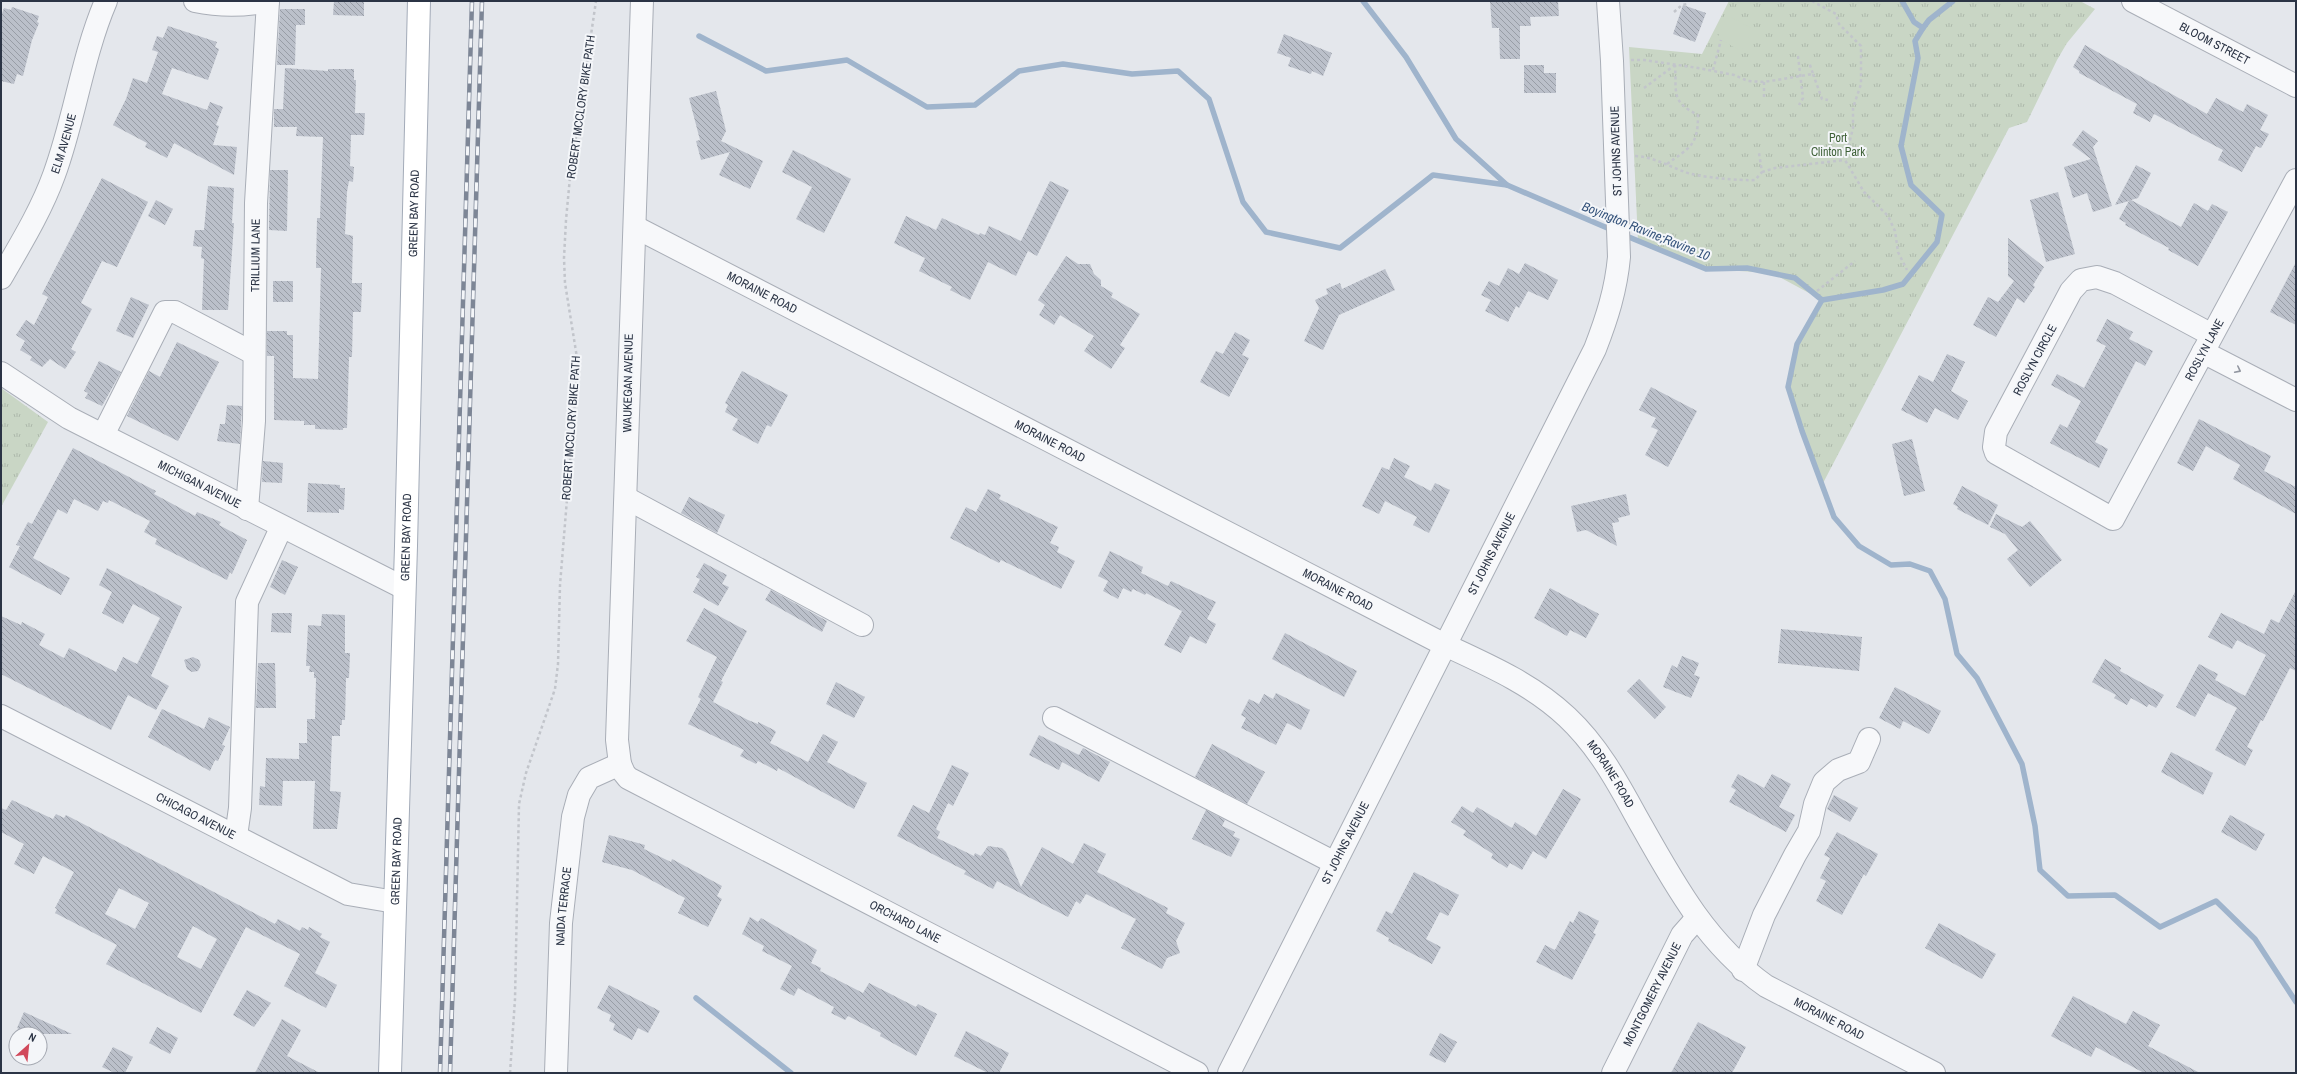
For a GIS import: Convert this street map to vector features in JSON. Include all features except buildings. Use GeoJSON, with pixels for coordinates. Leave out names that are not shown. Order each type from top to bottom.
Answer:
{"type":"FeatureCollection","features":[{"type":"Feature","properties":{"kind":"main road","name":"GREEN BAY ROAD"},"geometry":{"type":"LineString","coordinates":[[390,1073],[419,1]]}},
{"type":"Feature","properties":{"kind":"street","name":"ELM AVENUE"},"geometry":{"type":"LineString","coordinates":[[1,278],[29,230],[54,176],[95,25],[106,1]]}},
{"type":"Feature","properties":{"kind":"street"},"geometry":{"type":"LineString","coordinates":[[195,1],[210,4],[250,4],[268,1]]}},
{"type":"Feature","properties":{"kind":"street","name":"TRILLIUM LANE"},"geometry":{"type":"LineString","coordinates":[[247,509],[254,421],[253,353],[256,203],[268,1]]}},
{"type":"Feature","properties":{"kind":"street","name":"WAUKEGAN AVENUE"},"geometry":{"type":"LineString","coordinates":[[620,764],[617,740],[626,498],[629,328],[635,226],[642,1]]}},
{"type":"Feature","properties":{"kind":"street","name":"ST JOHNS AVENUE"},"geometry":{"type":"LineString","coordinates":[[1229,1073],[1595,349],[1610,311],[1616,284],[1619,257],[1625,158],[1612,61],[1608,1]]}},
{"type":"Feature","properties":{"kind":"street","name":"BLOOM STREET"},"geometry":{"type":"LineString","coordinates":[[2133,1],[2296,86]]}},
{"type":"Feature","properties":{"kind":"street","name":"ROSLYN LANE"},"geometry":{"type":"LineString","coordinates":[[2113,519],[2296,180]]}},
{"type":"Feature","properties":{"kind":"street","name":"MORAINE ROAD"},"geometry":{"type":"LineString","coordinates":[[635,226],[1445,645],[1521,682],[1567,717],[1611,770],[1697,918],[1743,970],[1766,986],[1922,1071]]}},
{"type":"Feature","properties":{"kind":"street","name":"ROSLYN CIRCLE"},"geometry":{"type":"LineString","coordinates":[[2113,519],[1996,454],[1994,447],[1996,432],[2071,291],[2081,280],[2097,277],[2115,283],[2296,400]]}},
{"type":"Feature","properties":{"kind":"street"},"geometry":{"type":"LineString","coordinates":[[103,435],[165,312],[175,312],[253,353]]}},
{"type":"Feature","properties":{"kind":"street","name":"MICHIGAN AVENUE"},"geometry":{"type":"LineString","coordinates":[[1,372],[69,418],[247,509],[281,528],[404,588]]}},
{"type":"Feature","properties":{"kind":"street"},"geometry":{"type":"LineString","coordinates":[[626,498],[862,625]]}},
{"type":"Feature","properties":{"kind":"street"},"geometry":{"type":"LineString","coordinates":[[236,836],[240,808],[247,602],[281,528]]}},
{"type":"Feature","properties":{"kind":"street","name":"CHICAGO AVENUE"},"geometry":{"type":"LineString","coordinates":[[1,716],[348,894],[395,902]]}},
{"type":"Feature","properties":{"kind":"street"},"geometry":{"type":"LineString","coordinates":[[1054,718],[1335,863]]}},
{"type":"Feature","properties":{"kind":"street"},"geometry":{"type":"LineString","coordinates":[[1743,970],[1764,915],[1794,855],[1809,831],[1815,804],[1824,782],[1838,770],[1859,762],[1869,739]]}},
{"type":"Feature","properties":{"kind":"street","name":"NAIDA TERRACE"},"geometry":{"type":"LineString","coordinates":[[556,1073],[561,923],[573,817],[578,795],[589,778],[620,764]]}},
{"type":"Feature","properties":{"kind":"street","name":"ORCHARD LANE"},"geometry":{"type":"LineString","coordinates":[[620,764],[628,778],[1197,1073]]}},
{"type":"Feature","properties":{"kind":"street","name":"MONTGOMERY AVENUE"},"geometry":{"type":"LineString","coordinates":[[1613,1073],[1682,935],[1697,918]]}},
{"type":"Feature","properties":{"kind":"path","name":"ROBERT MCCLORY BIKE PATH"},"geometry":{"type":"LineString","coordinates":[[510,1073],[515,999],[519,804],[526,773],[554,695],[558,664],[560,585],[578,364],[566,283],[564,258],[566,220],[570,177],[596,1]]}},
{"type":"Feature","properties":{"kind":"path"},"geometry":{"type":"LineString","coordinates":[[1812,1],[1836,14],[1838,24],[1860,46],[1861,84],[1853,108],[1853,128],[1845,160],[1864,192],[1888,216],[1895,231],[1898,252],[1907,270]]}},
{"type":"Feature","properties":{"kind":"path"},"geometry":{"type":"LineString","coordinates":[[1674,12],[1682,4],[1688,4]]}},
{"type":"Feature","properties":{"kind":"path"},"geometry":{"type":"LineString","coordinates":[[1713,71],[1721,40]]}},
{"type":"Feature","properties":{"kind":"path"},"geometry":{"type":"LineString","coordinates":[[1798,56],[1799,76],[1803,98],[1800,105]]}},
{"type":"Feature","properties":{"kind":"path"},"geometry":{"type":"LineString","coordinates":[[1612,61],[1644,60],[1734,75],[1748,81],[1764,82],[1813,74]]}},
{"type":"Feature","properties":{"kind":"path"},"geometry":{"type":"LineString","coordinates":[[1809,62],[1822,99],[1828,100]]}},
{"type":"Feature","properties":{"kind":"path"},"geometry":{"type":"LineString","coordinates":[[1644,88],[1675,65]]}},
{"type":"Feature","properties":{"kind":"path"},"geometry":{"type":"LineString","coordinates":[[1667,164],[1693,145],[1698,133],[1698,115],[1683,107],[1677,100],[1675,65]]}},
{"type":"Feature","properties":{"kind":"path"},"geometry":{"type":"LineString","coordinates":[[1764,82],[1764,97]]}},
{"type":"Feature","properties":{"kind":"path"},"geometry":{"type":"LineString","coordinates":[[1759,153],[1762,172]]}},
{"type":"Feature","properties":{"kind":"path"},"geometry":{"type":"LineString","coordinates":[[1625,158],[1667,164],[1686,173],[1742,181],[1755,180],[1762,172],[1775,168],[1845,160]]}},
{"type":"Feature","properties":{"kind":"path"},"geometry":{"type":"LineString","coordinates":[[1817,291],[1855,261]]}},
{"type":"Feature","properties":{"kind":"green space","name":"Port Clinton Park"},"geometry":{"type":"Polygon","coordinates":[[[1729,1],[2080,1],[2095,9],[2067,43],[2057,60],[2027,122],[2009,128],[1822,485],[1788,387],[1797,344],[1822,300],[1772,273],[1706,269],[1638,241],[1629,47],[1702,54],[1729,1]]]}},
{"type":"Feature","properties":{"kind":"green space"},"geometry":{"type":"Polygon","coordinates":[[[1729,16],[1753,29],[1741,51],[1717,38],[1729,16]]]}},
{"type":"Feature","properties":{"kind":"green space"},"geometry":{"type":"Polygon","coordinates":[[[1,388],[48,422],[1,507],[1,388]]]}},
{"type":"Feature","properties":{"kind":"waterway","name":"Boyington Ravine;Ravine 10"},"geometry":{"type":"LineString","coordinates":[[1363,1],[1406,57],[1456,139],[1507,185]]}},
{"type":"Feature","properties":{"kind":"waterway","name":"Boyington Ravine;Ravine 10"},"geometry":{"type":"LineString","coordinates":[[1822,300],[1883,290],[1903,284],[1937,242],[1942,215],[1911,185],[1901,146],[1918,58],[1915,41],[1923,28],[1914,22],[1902,1]]}},
{"type":"Feature","properties":{"kind":"waterway","name":"Boyington Ravine;Ravine 10"},"geometry":{"type":"LineString","coordinates":[[1923,28],[1929,20],[1953,1]]}},
{"type":"Feature","properties":{"kind":"waterway","name":"Boyington Ravine;Ravine 10"},"geometry":{"type":"LineString","coordinates":[[699,36],[766,71],[847,60],[927,107],[975,105],[1019,71],[1063,64],[1132,74],[1178,71],[1209,99],[1243,202],[1266,232],[1340,248],[1433,175],[1507,185],[1612,230]]}},
{"type":"Feature","properties":{"kind":"waterway","name":"Boyington Ravine;Ravine 10"},"geometry":{"type":"LineString","coordinates":[[1624,235],[1706,269],[1747,268],[1795,278],[1822,300],[1797,344],[1788,387],[1802,431],[1834,517],[1859,546],[1891,565],[1910,564],[1930,571],[1945,599],[1957,654],[1977,678],[2022,764],[2035,826],[2040,870],[2068,896],[2115,895],[2160,927],[2216,901],[2255,939],[2296,1002]]}},
{"type":"Feature","properties":{"kind":"waterway"},"geometry":{"type":"LineString","coordinates":[[696,998],[791,1073]]}},
{"type":"Feature","properties":{"kind":"railway"},"geometry":{"type":"LineString","coordinates":[[440,1073],[472,1]]}},
{"type":"Feature","properties":{"kind":"railway"},"geometry":{"type":"LineString","coordinates":[[450,1073],[482,1]]}}]}
